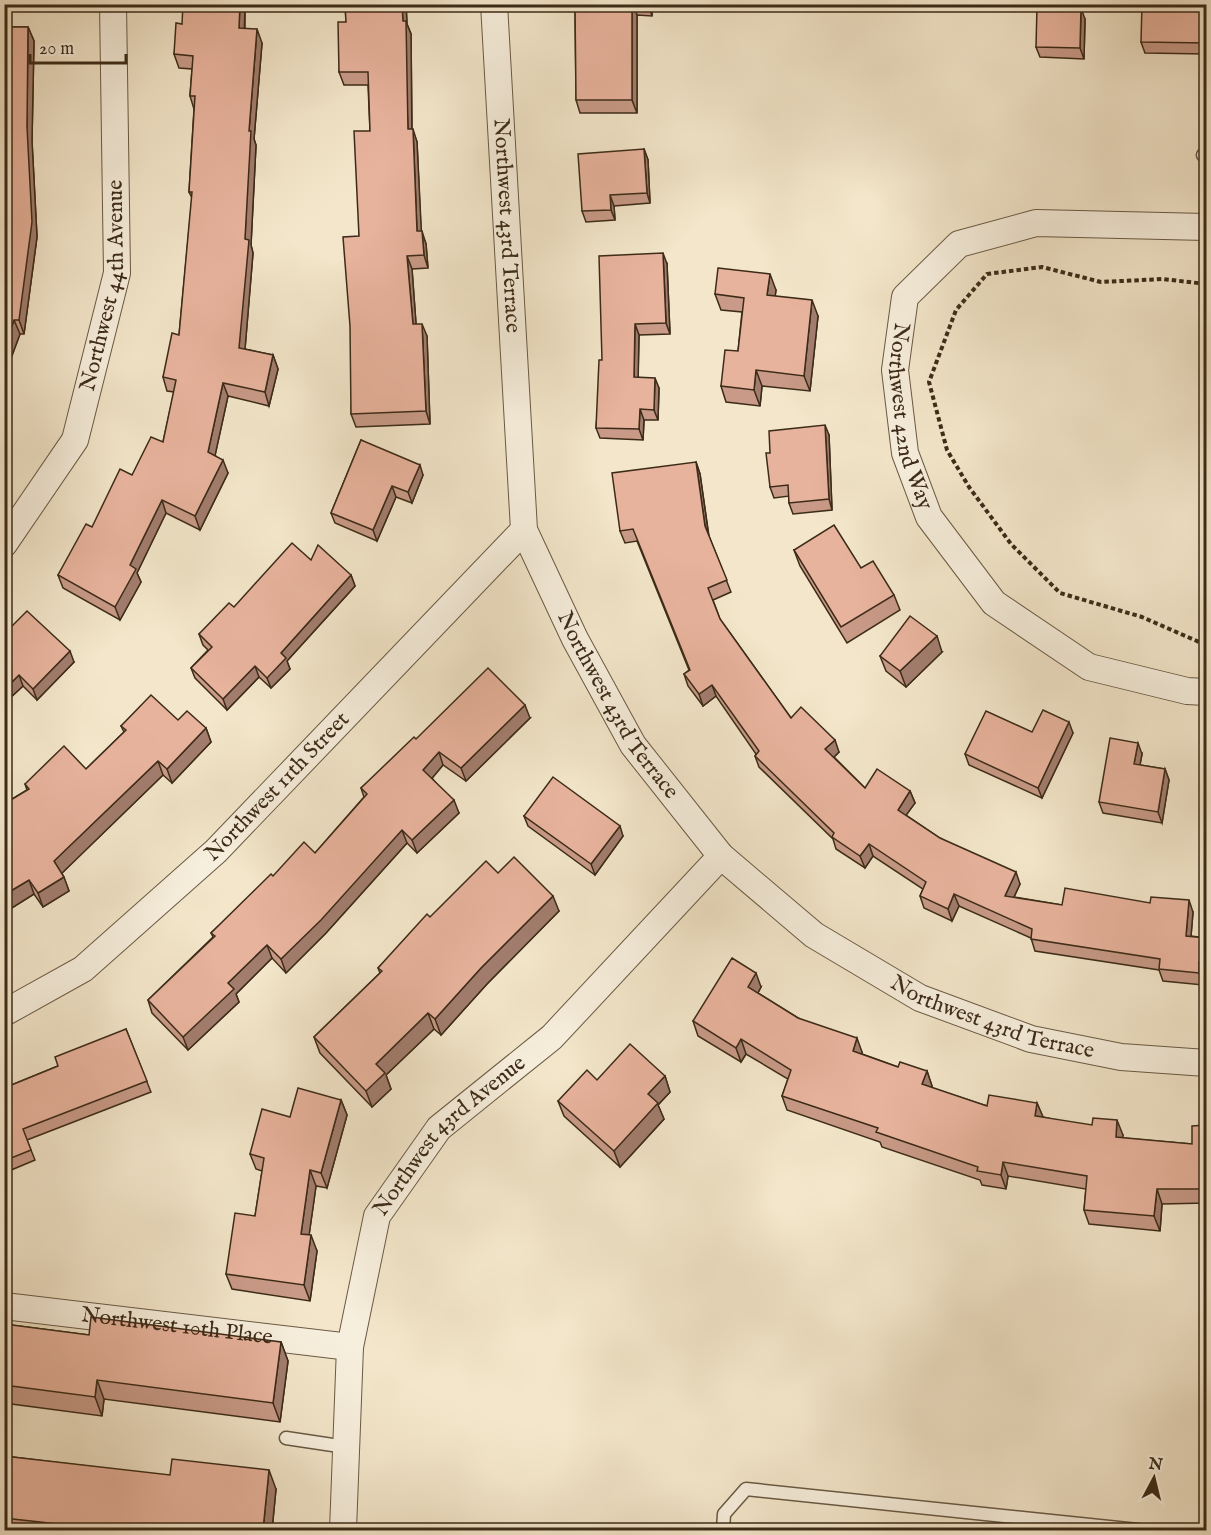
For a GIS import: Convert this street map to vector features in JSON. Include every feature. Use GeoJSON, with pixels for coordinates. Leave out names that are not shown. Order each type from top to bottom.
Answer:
{"type":"FeatureCollection","features":[{"type":"Feature","properties":{"kind":"street","name":"Northwest 44th Avenue"},"geometry":{"type":"LineString","coordinates":[[4,544],[75,440],[117,273],[113,4]]}},
{"type":"Feature","properties":{"kind":"street","name":"Northwest 43rd Terrace"},"geometry":{"type":"LineString","coordinates":[[494,4],[524,530],[575,639],[633,745],[721,856],[814,935],[920,998],[1031,1039],[1122,1058],[1206,1064]]}},
{"type":"Feature","properties":{"kind":"street","name":"Northwest 42nd Way"},"geometry":{"type":"LineString","coordinates":[[1206,227],[1036,223],[959,244],[906,297],[895,370],[905,453],[929,517],[994,603],[1089,667],[1187,691],[1206,692]]}},
{"type":"Feature","properties":{"kind":"street","name":"Northwest 11th Street"},"geometry":{"type":"LineString","coordinates":[[4,1013],[83,969],[216,851],[524,530]]}},
{"type":"Feature","properties":{"kind":"street","name":"Northwest 43rd Avenue"},"geometry":{"type":"LineString","coordinates":[[343,1530],[350,1347],[377,1216],[439,1128],[552,1037],[721,856]]}},
{"type":"Feature","properties":{"kind":"street","name":"Northwest 10th Place"},"geometry":{"type":"LineString","coordinates":[[4,1306],[350,1347]]}},
{"type":"Feature","properties":{"kind":"lane"},"geometry":{"type":"LineString","coordinates":[[286,1438],[346,1447]]}},
{"type":"Feature","properties":{"kind":"lane"},"geometry":{"type":"LineString","coordinates":[[723,1530],[724,1514],[746,1489],[1138,1530]]}},
{"type":"Feature","properties":{"kind":"path"},"geometry":{"type":"LineString","coordinates":[[1206,284],[1163,279],[1101,282],[1042,267],[987,274],[957,310],[929,382],[946,450],[969,487],[1011,544],[1060,593],[1142,617],[1206,645]]}},
{"type":"Feature","properties":{"kind":"building"},"geometry":{"type":"Polygon","coordinates":[[[183,4],[240,4],[239,28],[257,29],[249,131],[251,131],[245,239],[249,240],[239,348],[273,355],[265,392],[223,383],[208,452],[223,460],[195,516],[162,500],[130,565],[136,569],[115,607],[58,575],[86,524],[92,527],[120,469],[132,475],[151,437],[163,442],[176,380],[163,377],[172,333],[179,335],[192,192],[189,192],[195,96],[190,96],[193,56],[174,54],[176,23],[182,24],[183,4]]]}},
{"type":"Feature","properties":{"kind":"building"},"geometry":{"type":"Polygon","coordinates":[[[345,4],[402,4],[403,21],[406,21],[408,129],[413,129],[417,231],[422,231],[424,255],[407,256],[413,324],[422,324],[426,411],[351,414],[350,326],[343,237],[359,236],[354,131],[370,131],[368,72],[339,72],[338,22],[346,22],[345,4]]]}},
{"type":"Feature","properties":{"kind":"building"},"geometry":{"type":"Polygon","coordinates":[[[575,4],[632,4],[632,100],[576,100],[575,4]]]}},
{"type":"Feature","properties":{"kind":"building"},"geometry":{"type":"Polygon","coordinates":[[[1142,4],[1206,4],[1206,43],[1141,42],[1142,4]]]}},
{"type":"Feature","properties":{"kind":"building"},"geometry":{"type":"Polygon","coordinates":[[[1037,7],[1081,8],[1080,48],[1036,47],[1037,7]]]}},
{"type":"Feature","properties":{"kind":"building"},"geometry":{"type":"Polygon","coordinates":[[[4,27],[28,27],[27,127],[32,222],[19,320],[14,320],[4,348],[4,27]]]}},
{"type":"Feature","properties":{"kind":"building"},"geometry":{"type":"Polygon","coordinates":[[[644,149],[647,193],[610,195],[611,210],[582,211],[578,154],[644,149]]]}},
{"type":"Feature","properties":{"kind":"building"},"geometry":{"type":"Polygon","coordinates":[[[663,253],[666,323],[635,324],[634,377],[655,378],[654,410],[640,409],[639,429],[596,428],[599,360],[602,360],[599,256],[663,253]]]}},
{"type":"Feature","properties":{"kind":"building"},"geometry":{"type":"Polygon","coordinates":[[[718,268],[770,274],[767,295],[812,300],[804,376],[756,370],[754,390],[721,386],[725,350],[738,351],[744,298],[715,294],[718,268]]]}},
{"type":"Feature","properties":{"kind":"building"},"geometry":{"type":"Polygon","coordinates":[[[825,425],[829,499],[789,503],[788,485],[770,487],[766,453],[770,453],[769,431],[825,425]]]}},
{"type":"Feature","properties":{"kind":"building"},"geometry":{"type":"Polygon","coordinates":[[[361,440],[420,465],[408,492],[392,486],[373,530],[331,513],[361,440]]]}},
{"type":"Feature","properties":{"kind":"building"},"geometry":{"type":"Polygon","coordinates":[[[696,462],[705,526],[727,580],[708,588],[720,619],[791,718],[801,707],[835,740],[825,749],[865,788],[877,769],[910,791],[898,810],[940,838],[1016,872],[1005,896],[1062,905],[1065,888],[1150,903],[1151,897],[1189,900],[1186,936],[1206,938],[1206,962],[1199,962],[1199,973],[1159,969],[1160,959],[1031,939],[1032,929],[954,894],[948,909],[920,896],[926,882],[869,844],[860,856],[832,837],[834,833],[755,756],[759,751],[712,685],[699,694],[684,674],[690,670],[633,529],[620,531],[612,473],[696,462]]]}},
{"type":"Feature","properties":{"kind":"building"},"geometry":{"type":"Polygon","coordinates":[[[834,525],[861,568],[873,561],[894,595],[841,627],[794,550],[834,525]]]}},
{"type":"Feature","properties":{"kind":"building"},"geometry":{"type":"Polygon","coordinates":[[[292,543],[311,560],[318,545],[351,575],[281,653],[286,658],[267,678],[255,666],[223,699],[191,668],[212,647],[199,634],[229,603],[234,607],[292,543]]]}},
{"type":"Feature","properties":{"kind":"building"},"geometry":{"type":"Polygon","coordinates":[[[27,611],[70,651],[33,689],[19,675],[7,687],[4,685],[4,634],[27,611]]]}},
{"type":"Feature","properties":{"kind":"building"},"geometry":{"type":"Polygon","coordinates":[[[910,616],[937,636],[900,671],[880,656],[910,616]]]}},
{"type":"Feature","properties":{"kind":"building"},"geometry":{"type":"Polygon","coordinates":[[[488,668],[525,705],[461,768],[439,752],[423,770],[454,800],[412,840],[402,830],[321,920],[281,959],[267,945],[228,983],[234,989],[183,1037],[148,1000],[215,936],[211,933],[271,874],[273,876],[304,842],[315,853],[367,794],[361,788],[414,737],[416,739],[488,668]]]}},
{"type":"Feature","properties":{"kind":"building"},"geometry":{"type":"Polygon","coordinates":[[[151,695],[178,720],[187,711],[206,728],[167,769],[158,761],[54,861],[64,877],[38,893],[29,880],[4,895],[4,804],[29,789],[25,784],[64,746],[86,769],[126,730],[121,726],[151,695]]]}},
{"type":"Feature","properties":{"kind":"building"},"geometry":{"type":"Polygon","coordinates":[[[1043,710],[1069,722],[1038,788],[965,754],[986,711],[1032,732],[1043,710]]]}},
{"type":"Feature","properties":{"kind":"building"},"geometry":{"type":"Polygon","coordinates":[[[1110,738],[1138,743],[1134,764],[1165,769],[1158,812],[1099,802],[1110,738]]]}},
{"type":"Feature","properties":{"kind":"building"},"geometry":{"type":"Polygon","coordinates":[[[553,777],[620,826],[591,864],[524,816],[553,777]]]}},
{"type":"Feature","properties":{"kind":"building"},"geometry":{"type":"Polygon","coordinates":[[[514,857],[553,896],[481,968],[435,1019],[428,1013],[376,1064],[385,1073],[366,1091],[314,1037],[382,971],[378,968],[427,914],[430,917],[486,861],[498,873],[514,857]]]}},
{"type":"Feature","properties":{"kind":"building"},"geometry":{"type":"Polygon","coordinates":[[[732,958],[756,973],[748,987],[798,1018],[857,1038],[853,1051],[898,1067],[900,1062],[927,1071],[922,1084],[987,1106],[989,1095],[1037,1103],[1035,1116],[1092,1125],[1093,1118],[1117,1120],[1116,1137],[1192,1144],[1192,1126],[1206,1125],[1206,1189],[1157,1189],[1154,1216],[1084,1210],[1087,1176],[1003,1162],[1001,1175],[977,1171],[978,1167],[876,1132],[878,1128],[782,1096],[791,1070],[741,1039],[736,1048],[693,1021],[732,958]]]}},
{"type":"Feature","properties":{"kind":"building"},"geometry":{"type":"Polygon","coordinates":[[[126,1029],[147,1081],[23,1129],[31,1150],[4,1161],[4,1088],[58,1066],[55,1057],[126,1029]]]}},
{"type":"Feature","properties":{"kind":"building"},"geometry":{"type":"Polygon","coordinates":[[[630,1044],[665,1076],[648,1094],[658,1103],[614,1151],[558,1101],[587,1070],[597,1080],[630,1044]]]}},
{"type":"Feature","properties":{"kind":"building"},"geometry":{"type":"Polygon","coordinates":[[[298,1088],[341,1100],[321,1173],[310,1170],[301,1234],[311,1235],[304,1285],[226,1274],[235,1213],[255,1216],[264,1158],[250,1154],[262,1109],[290,1117],[298,1088]]]}},
{"type":"Feature","properties":{"kind":"building"},"geometry":{"type":"Polygon","coordinates":[[[91,1317],[281,1342],[273,1403],[97,1380],[95,1397],[4,1385],[4,1324],[89,1335],[91,1317]]]}},
{"type":"Feature","properties":{"kind":"building"},"geometry":{"type":"Polygon","coordinates":[[[4,1456],[170,1475],[172,1459],[269,1470],[263,1530],[103,1530],[4,1518],[4,1456]]]}}]}
